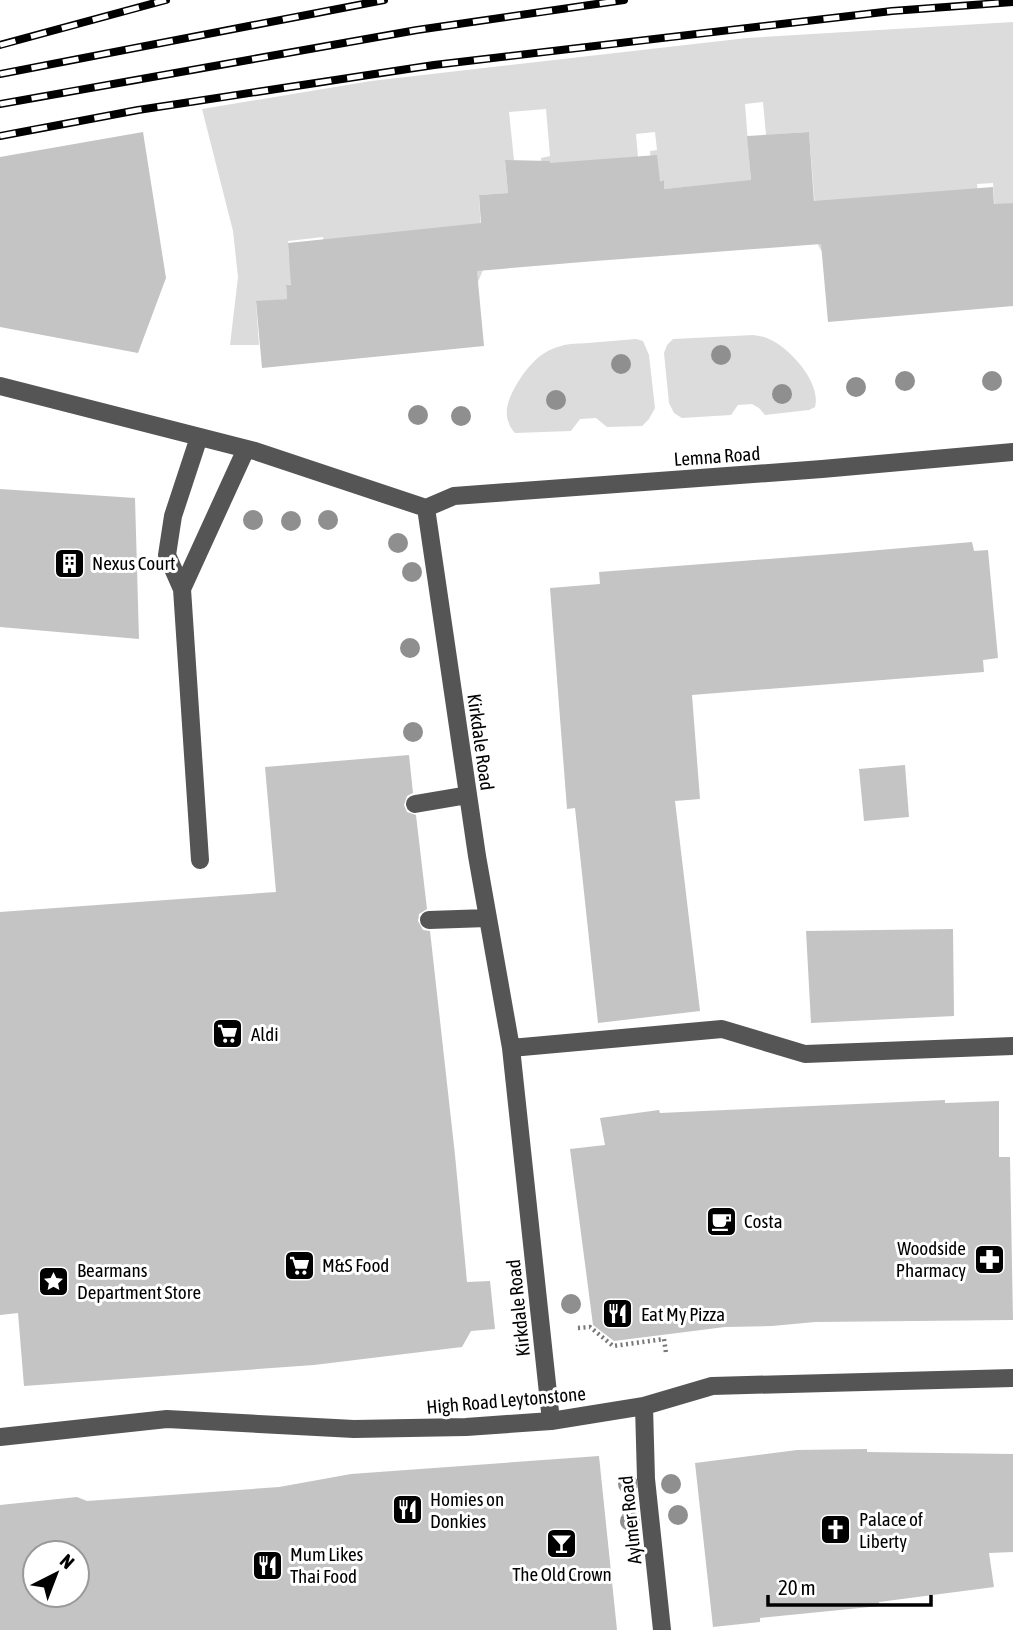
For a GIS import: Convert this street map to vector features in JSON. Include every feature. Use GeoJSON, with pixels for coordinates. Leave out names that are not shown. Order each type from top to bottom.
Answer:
{"type":"FeatureCollection","features":[{"type":"Feature","properties":{"kind":"street"},"geometry":{"type":"LineString","coordinates":[[0,386],[246,449],[426,508]]}},
{"type":"Feature","properties":{"kind":"street"},"geometry":{"type":"LineString","coordinates":[[198,437],[173,516],[167,555],[182,589],[200,860]]}},
{"type":"Feature","properties":{"kind":"street"},"geometry":{"type":"LineString","coordinates":[[182,589],[246,449]]}},
{"type":"Feature","properties":{"kind":"street","name":"Lemna Road"},"geometry":{"type":"LineString","coordinates":[[426,508],[454,496],[1013,452]]}},
{"type":"Feature","properties":{"kind":"street","name":"Kirkdale Road"},"geometry":{"type":"LineString","coordinates":[[426,508],[487,918],[511,1048],[551,1421]]}},
{"type":"Feature","properties":{"kind":"street"},"geometry":{"type":"LineString","coordinates":[[415,804],[468,795]]}},
{"type":"Feature","properties":{"kind":"street"},"geometry":{"type":"LineString","coordinates":[[429,920],[487,918]]}},
{"type":"Feature","properties":{"kind":"street"},"geometry":{"type":"LineString","coordinates":[[511,1048],[722,1029],[805,1054],[1013,1046]]}},
{"type":"Feature","properties":{"kind":"street","name":"High Road Leytonstone"},"geometry":{"type":"LineString","coordinates":[[0,1437],[167,1419],[354,1429],[466,1427],[551,1421],[644,1406],[712,1386],[1013,1378]]}},
{"type":"Feature","properties":{"kind":"street","name":"Aylmer Road"},"geometry":{"type":"LineString","coordinates":[[644,1406],[646,1479],[662,1630]]}},
{"type":"Feature","properties":{"kind":"path"},"geometry":{"type":"LineString","coordinates":[[577,1328],[590,1327],[602,1334],[612,1346],[664,1339],[666,1353]]}},
{"type":"Feature","properties":{"kind":"shaded area"},"geometry":{"type":"Polygon","coordinates":[[[1013,22],[1013,203],[1010,203],[996,229],[993,183],[977,184],[980,219],[822,252],[818,245],[809,132],[766,135],[763,102],[745,104],[751,181],[664,189],[664,180],[652,182],[650,151],[657,150],[655,132],[636,134],[638,157],[543,186],[541,158],[550,156],[546,109],[509,112],[514,160],[505,160],[508,193],[479,195],[483,270],[478,282],[325,253],[323,237],[288,241],[289,259],[302,284],[286,285],[287,299],[256,302],[259,345],[230,345],[238,277],[233,231],[202,109],[371,81],[747,38],[1013,22]]]}},
{"type":"Feature","properties":{"kind":"shaded area"},"geometry":{"type":"Polygon","coordinates":[[[753,335],[764,337],[783,347],[801,365],[813,386],[815,407],[765,415],[752,404],[738,405],[731,415],[682,418],[674,413],[669,403],[664,353],[673,339],[753,335]]]}},
{"type":"Feature","properties":{"kind":"shaded area"},"geometry":{"type":"Polygon","coordinates":[[[636,339],[643,341],[649,355],[655,408],[642,426],[607,427],[596,418],[580,419],[571,431],[515,433],[511,428],[507,414],[510,398],[526,371],[545,353],[567,344],[636,339]]]}},
{"type":"Feature","properties":{"kind":"building"},"geometry":{"type":"Polygon","coordinates":[[[143,132],[166,278],[138,353],[0,327],[0,157],[143,132]]]}},
{"type":"Feature","properties":{"kind":"building"},"geometry":{"type":"Polygon","coordinates":[[[809,132],[814,201],[993,187],[994,204],[1013,203],[1013,306],[828,322],[821,244],[595,261],[477,271],[484,346],[262,368],[256,301],[287,299],[286,285],[291,285],[288,243],[481,223],[479,195],[508,193],[505,160],[550,163],[657,155],[660,181],[664,180],[664,189],[751,180],[747,136],[809,132]]]}},
{"type":"Feature","properties":{"kind":"building","name":"Nexus Court"},"geometry":{"type":"Polygon","coordinates":[[[0,489],[135,498],[139,639],[0,627],[0,489]]]}},
{"type":"Feature","properties":{"kind":"building"},"geometry":{"type":"Polygon","coordinates":[[[972,542],[974,551],[988,550],[998,658],[983,660],[984,672],[692,695],[700,799],[675,801],[700,1011],[598,1023],[575,808],[567,809],[550,588],[600,584],[599,572],[972,542]]]}},
{"type":"Feature","properties":{"kind":"building"},"geometry":{"type":"Polygon","coordinates":[[[409,755],[413,793],[407,796],[404,805],[407,812],[416,815],[427,909],[419,914],[418,921],[423,930],[430,931],[467,1282],[490,1281],[495,1329],[471,1331],[462,1347],[314,1365],[24,1386],[18,1313],[0,1315],[0,912],[276,892],[265,767],[409,755]]]}},
{"type":"Feature","properties":{"kind":"building"},"geometry":{"type":"Polygon","coordinates":[[[905,765],[909,817],[864,821],[859,769],[905,765]]]}},
{"type":"Feature","properties":{"kind":"building"},"geometry":{"type":"Polygon","coordinates":[[[953,929],[954,1016],[811,1023],[806,931],[953,929]]]}},
{"type":"Feature","properties":{"kind":"building"},"geometry":{"type":"Polygon","coordinates":[[[945,1100],[945,1103],[999,1101],[999,1157],[1010,1157],[1013,1320],[815,1322],[725,1327],[614,1341],[593,1325],[570,1149],[605,1145],[600,1118],[659,1110],[660,1113],[945,1100]]]}},
{"type":"Feature","properties":{"kind":"building"},"geometry":{"type":"Polygon","coordinates":[[[867,1449],[867,1452],[1013,1454],[1013,1552],[989,1553],[994,1587],[879,1602],[880,1606],[760,1618],[760,1622],[713,1627],[695,1463],[797,1450],[867,1449]]]}},
{"type":"Feature","properties":{"kind":"building"},"geometry":{"type":"Polygon","coordinates":[[[599,1456],[617,1630],[0,1630],[0,1505],[77,1497],[87,1501],[279,1487],[351,1474],[599,1456]]]}},
{"type":"Feature","properties":{"kind":"railway"},"geometry":{"type":"LineString","coordinates":[[0,45],[166,0]]}},
{"type":"Feature","properties":{"kind":"railway"},"geometry":{"type":"LineString","coordinates":[[0,74],[384,0]]}},
{"type":"Feature","properties":{"kind":"railway"},"geometry":{"type":"LineString","coordinates":[[0,104],[417,30],[624,0]]}},
{"type":"Feature","properties":{"kind":"railway"},"geometry":{"type":"LineString","coordinates":[[0,136],[138,110],[434,65],[892,11],[1013,2]]}},
{"type":"Feature","properties":{"kind":"place","name":"Nexus Court"},"geometry":{"type":"Point","coordinates":[69,563]}},
{"type":"Feature","properties":{"kind":"place","name":"Aldi"},"geometry":{"type":"Point","coordinates":[228,1034]}},
{"type":"Feature","properties":{"kind":"place","name":"Costa"},"geometry":{"type":"Point","coordinates":[721,1221]}},
{"type":"Feature","properties":{"kind":"place","name":"Woodside Pharmacy"},"geometry":{"type":"Point","coordinates":[989,1259]}},
{"type":"Feature","properties":{"kind":"place","name":"M&S Food"},"geometry":{"type":"Point","coordinates":[299,1265]}},
{"type":"Feature","properties":{"kind":"place","name":"Bearmans Department Store"},"geometry":{"type":"Point","coordinates":[54,1281]}},
{"type":"Feature","properties":{"kind":"place","name":"Eat My Pizza"},"geometry":{"type":"Point","coordinates":[618,1314]}},
{"type":"Feature","properties":{"kind":"place","name":"Homies on Donkies"},"geometry":{"type":"Point","coordinates":[407,1510]}},
{"type":"Feature","properties":{"kind":"place","name":"Palace of Liberty"},"geometry":{"type":"Point","coordinates":[836,1530]}},
{"type":"Feature","properties":{"kind":"place","name":"The Old Crown"},"geometry":{"type":"Point","coordinates":[562,1543]}},
{"type":"Feature","properties":{"kind":"place","name":"Mum Likes Thai Food"},"geometry":{"type":"Point","coordinates":[267,1565]}}]}
